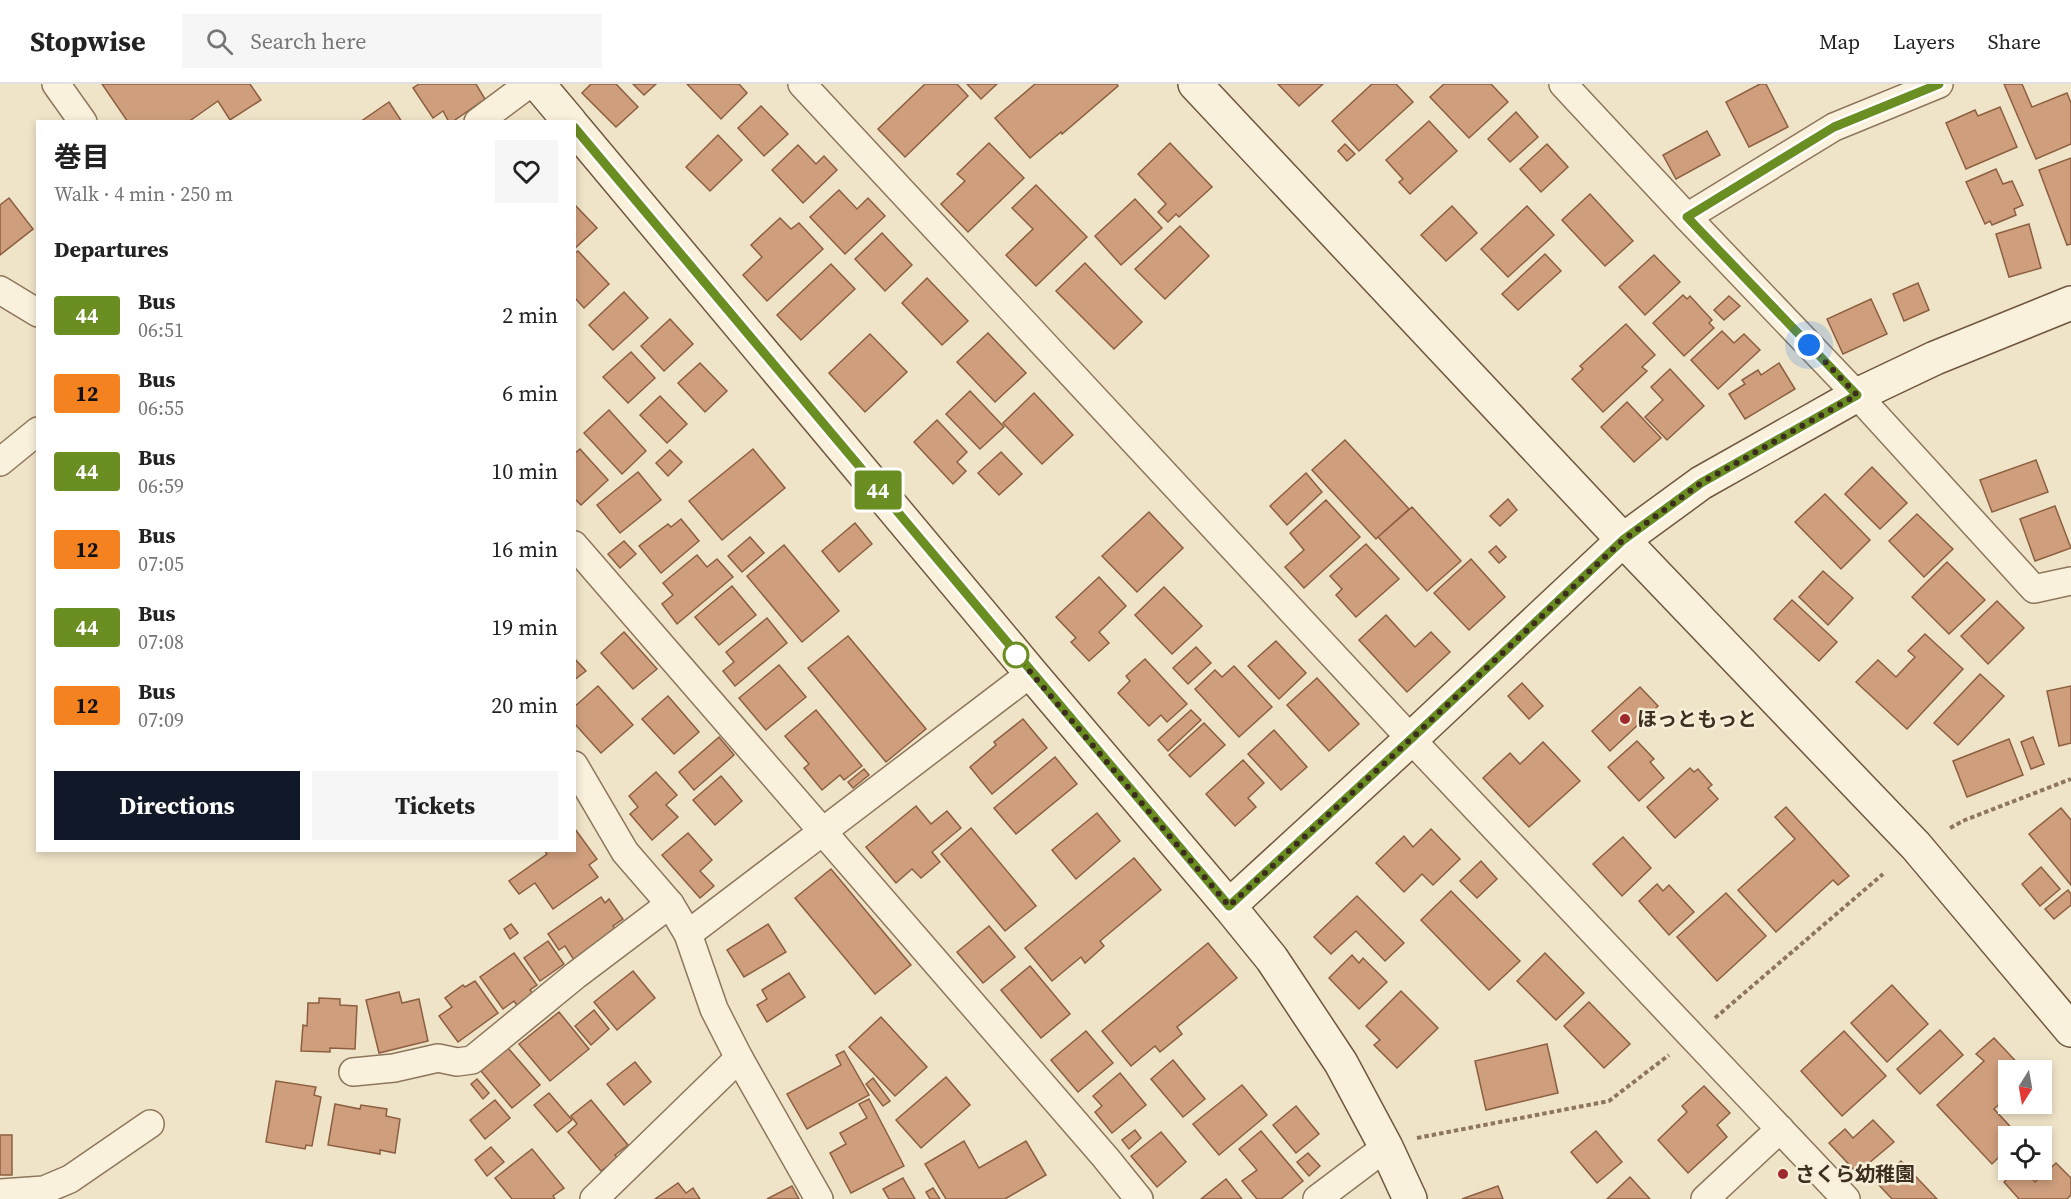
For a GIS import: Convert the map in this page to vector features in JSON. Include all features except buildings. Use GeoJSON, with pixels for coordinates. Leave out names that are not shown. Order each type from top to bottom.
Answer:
{"type":"FeatureCollection","features":[{"type":"Feature","properties":{"kind":"street"},"geometry":{"type":"LineString","coordinates":[[56,84],[82,120]]}},
{"type":"Feature","properties":{"kind":"street"},"geometry":{"type":"LineString","coordinates":[[481,120],[529,84]]}},
{"type":"Feature","properties":{"kind":"street"},"geometry":{"type":"LineString","coordinates":[[538,84],[568,120]]}},
{"type":"Feature","properties":{"kind":"street"},"geometry":{"type":"LineString","coordinates":[[802,84],[1411,739],[1846,1199]]}},
{"type":"Feature","properties":{"kind":"street"},"geometry":{"type":"LineString","coordinates":[[1195,84],[1623,540],[1916,846],[2071,1030]]}},
{"type":"Feature","properties":{"kind":"street"},"geometry":{"type":"LineString","coordinates":[[1563,84],[1857,395],[2034,589],[2071,581]]}},
{"type":"Feature","properties":{"kind":"street"},"geometry":{"type":"LineString","coordinates":[[1687,217],[1834,127],[1939,84]]}},
{"type":"Feature","properties":{"kind":"street"},"geometry":{"type":"LineString","coordinates":[[576,129],[1272,960],[1341,1063],[1386,1147],[1410,1199]]}},
{"type":"Feature","properties":{"kind":"street"},"geometry":{"type":"LineString","coordinates":[[0,290],[36,312]]}},
{"type":"Feature","properties":{"kind":"street"},"geometry":{"type":"LineString","coordinates":[[1229,906],[1623,540],[1701,483],[1857,395],[1935,358],[2071,303]]}},
{"type":"Feature","properties":{"kind":"street"},"geometry":{"type":"LineString","coordinates":[[0,462],[36,433]]}},
{"type":"Feature","properties":{"kind":"street"},"geometry":{"type":"LineString","coordinates":[[576,547],[1139,1199]]}},
{"type":"Feature","properties":{"kind":"street"},"geometry":{"type":"LineString","coordinates":[[688,934],[1031,673]]}},
{"type":"Feature","properties":{"kind":"street"},"geometry":{"type":"LineString","coordinates":[[576,768],[625,852],[670,904],[688,934],[714,1009],[739,1058],[819,1199]]}},
{"type":"Feature","properties":{"kind":"street"},"geometry":{"type":"LineString","coordinates":[[352,1072],[394,1068],[438,1058],[457,1062],[472,1060],[576,975],[670,904]]}},
{"type":"Feature","properties":{"kind":"street"},"geometry":{"type":"LineString","coordinates":[[594,1199],[739,1058]]}},
{"type":"Feature","properties":{"kind":"street"},"geometry":{"type":"LineString","coordinates":[[0,1192],[44,1190],[70,1179],[150,1125]]}},
{"type":"Feature","properties":{"kind":"street"},"geometry":{"type":"LineString","coordinates":[[1705,1199],[1780,1129]]}},
{"type":"Feature","properties":{"kind":"street"},"geometry":{"type":"LineString","coordinates":[[1317,1199],[1386,1147]]}},
{"type":"Feature","properties":{"kind":"path"},"geometry":{"type":"LineString","coordinates":[[1950,828],[2071,779]]}},
{"type":"Feature","properties":{"kind":"bus line","name":"44"},"geometry":{"type":"LineString","coordinates":[[576,129],[1229,906],[1623,540],[1701,483],[1857,395],[1687,217],[1834,127],[1939,84]]}},
{"type":"Feature","properties":{"kind":"place","name":"ほっともっと"},"geometry":{"type":"Point","coordinates":[1625,719]}},
{"type":"Feature","properties":{"kind":"place","name":"さくら幼稚園"},"geometry":{"type":"Point","coordinates":[1783,1174]}},
{"type":"Feature","properties":{"kind":"route"},"geometry":{"type":"LineString","coordinates":[[1016,655],[1229,906],[1623,540],[1701,483],[1857,395],[1809,345]]}}]}
